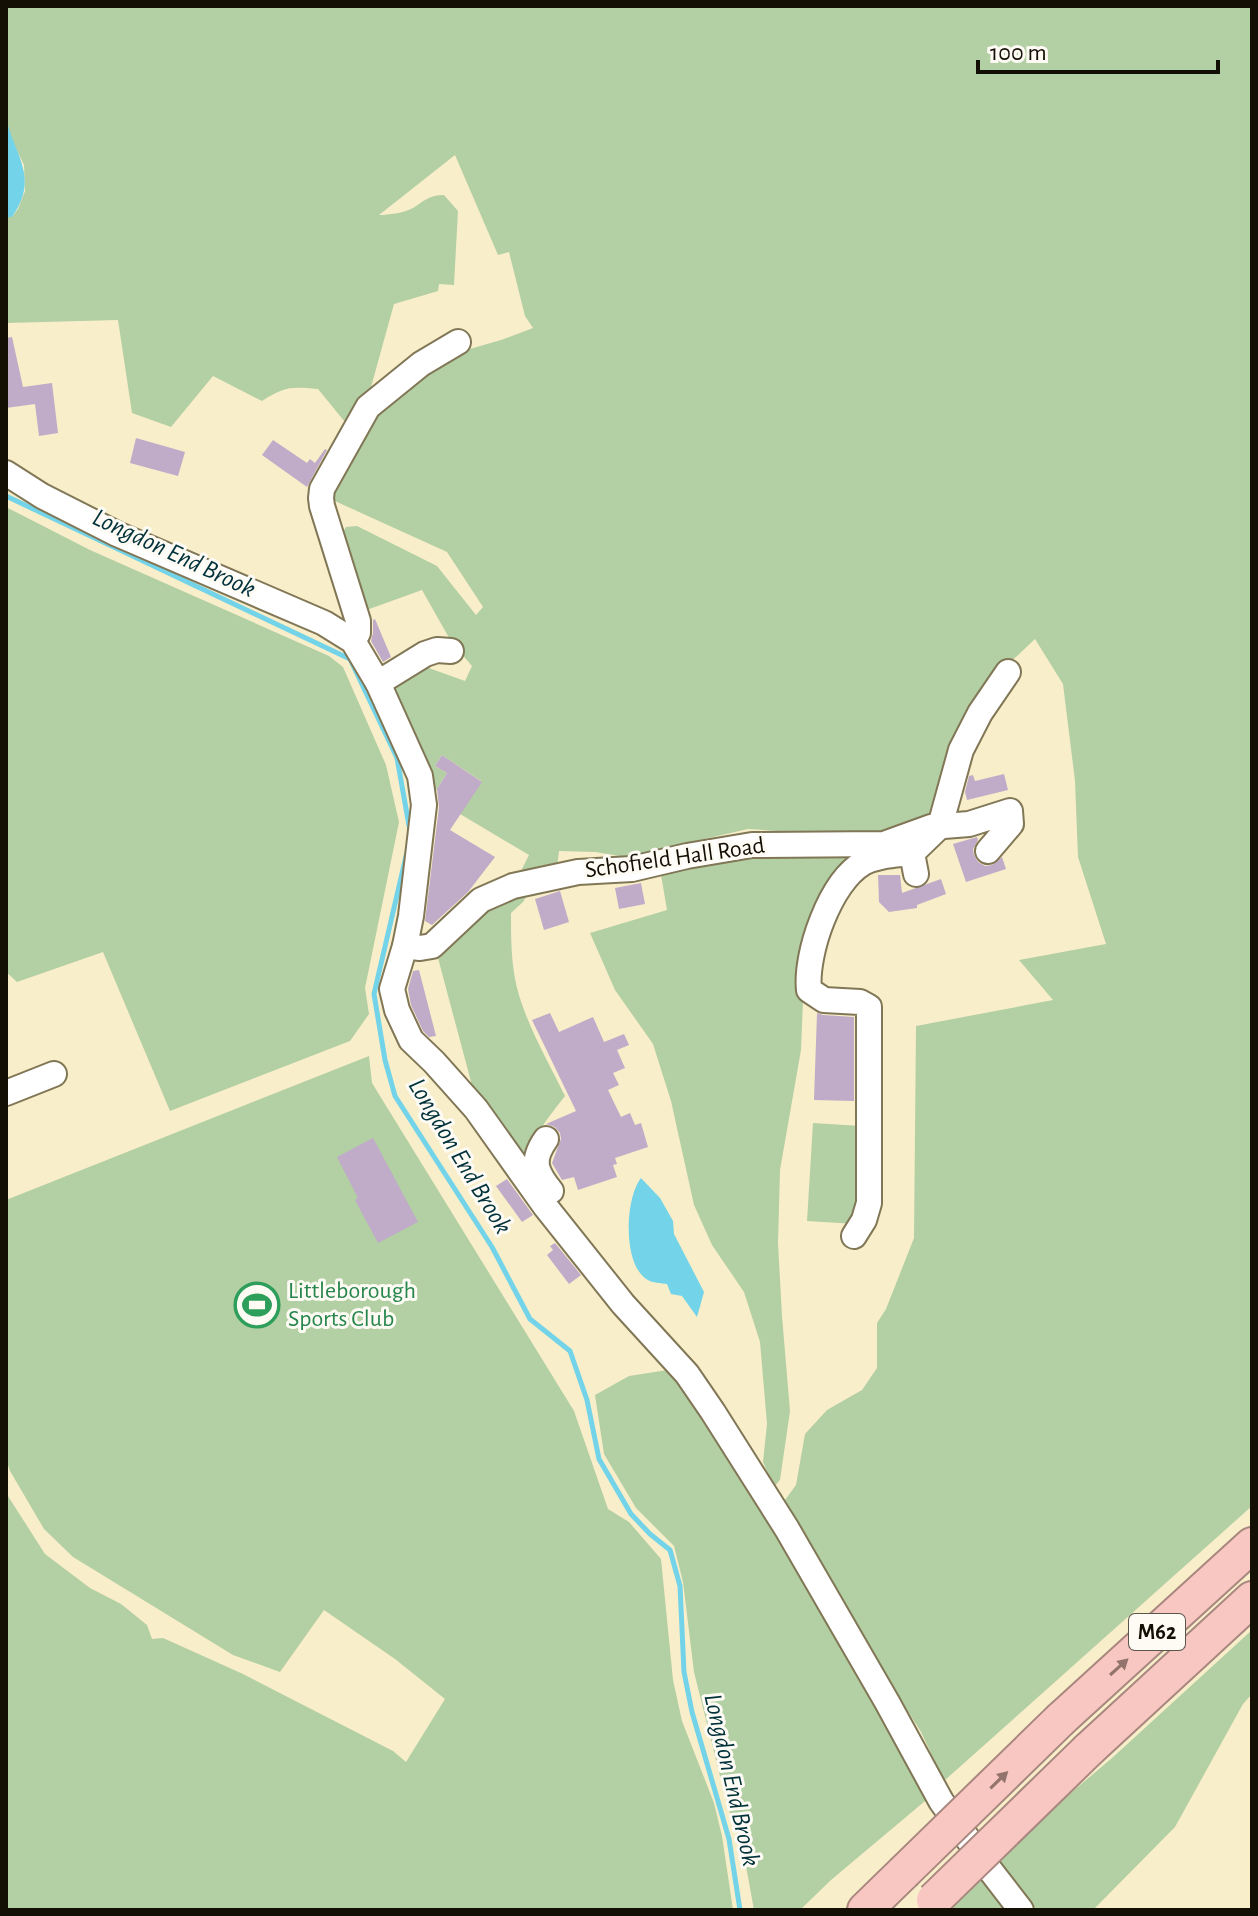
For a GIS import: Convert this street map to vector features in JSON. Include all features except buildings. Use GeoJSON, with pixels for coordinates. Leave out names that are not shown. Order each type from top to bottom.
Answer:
{"type":"FeatureCollection","features":[{"type":"Feature","properties":{"kind":"highway","name":"M62"},"geometry":{"type":"LineString","coordinates":[[865,1910],[1061,1719],[1252,1545]]}},
{"type":"Feature","properties":{"kind":"highway","name":"M62"},"geometry":{"type":"LineString","coordinates":[[923,1910],[1088,1750],[1252,1599]]}},
{"type":"Feature","properties":{"kind":"street"},"geometry":{"type":"LineString","coordinates":[[353,641],[358,633],[358,621],[322,506],[322,489],[368,407],[421,364],[458,342]]}},
{"type":"Feature","properties":{"kind":"street"},"geometry":{"type":"LineString","coordinates":[[6,473],[42,496],[117,534],[324,623],[353,641],[378,683],[420,776],[424,805],[405,946],[392,989],[397,1010],[411,1040],[476,1109],[545,1206],[623,1304],[687,1374],[787,1529],[941,1801],[1021,1910]]}},
{"type":"Feature","properties":{"kind":"street"},"geometry":{"type":"LineString","coordinates":[[378,683],[425,654],[437,650],[451,651]]}},
{"type":"Feature","properties":{"kind":"street"},"geometry":{"type":"LineString","coordinates":[[854,1236],[864,1220],[869,1203],[869,1007],[860,1002],[824,1000],[809,990],[813,944],[829,904],[845,880],[860,865],[879,857],[914,863],[940,826],[961,750],[980,713],[1008,672]]}},
{"type":"Feature","properties":{"kind":"street","name":"Schofield Hall Road"},"geometry":{"type":"LineString","coordinates":[[405,946],[432,946],[481,900],[513,886],[578,872],[632,869],[752,845],[884,844],[931,827],[969,824],[1010,811],[1011,824],[988,851]]}},
{"type":"Feature","properties":{"kind":"street"},"geometry":{"type":"LineString","coordinates":[[6,1093],[54,1074]]}},
{"type":"Feature","properties":{"kind":"street"},"geometry":{"type":"LineString","coordinates":[[546,1139],[538,1150],[538,1170],[547,1186],[577,1222],[572,1239]]}},
{"type":"Feature","properties":{"kind":"green space"},"geometry":{"type":"Polygon","coordinates":[[[6,6],[1252,6],[1252,1506],[944,1781],[921,1732],[782,1504],[796,1485],[805,1434],[827,1410],[862,1390],[877,1368],[877,1323],[886,1309],[914,1238],[916,1026],[1053,1000],[1019,960],[1106,944],[1078,857],[1075,781],[1063,684],[1035,639],[999,673],[936,820],[868,837],[748,829],[626,857],[559,851],[557,867],[518,877],[529,855],[460,814],[481,781],[442,755],[435,766],[447,773],[432,797],[410,737],[407,718],[387,686],[426,667],[465,681],[472,666],[452,643],[422,590],[361,612],[338,541],[346,527],[357,526],[437,566],[476,615],[483,607],[447,552],[326,497],[369,420],[449,355],[533,328],[525,316],[509,252],[498,255],[455,155],[379,215],[405,211],[430,197],[444,195],[458,211],[454,285],[439,284],[438,291],[394,304],[368,398],[349,427],[318,389],[288,389],[262,401],[213,376],[171,427],[132,413],[118,320],[6,323],[6,217],[12,217],[18,209],[25,191],[24,165],[10,136],[6,118],[6,6]]]}},
{"type":"Feature","properties":{"kind":"green space"},"geometry":{"type":"Polygon","coordinates":[[[6,507],[90,550],[329,656],[343,667],[386,765],[399,822],[365,988],[369,1014],[350,1041],[170,1111],[103,952],[17,982],[6,972],[6,507]]]}},
{"type":"Feature","properties":{"kind":"green space"},"geometry":{"type":"Polygon","coordinates":[[[884,848],[845,868],[809,945],[801,1050],[780,1170],[778,1243],[790,1411],[780,1480],[774,1487],[763,1462],[767,1424],[760,1342],[744,1292],[712,1245],[694,1205],[671,1101],[653,1044],[615,990],[590,933],[667,910],[660,869],[750,850],[884,848]]]}},
{"type":"Feature","properties":{"kind":"green space"},"geometry":{"type":"Polygon","coordinates":[[[531,889],[511,913],[515,979],[532,1030],[565,1096],[535,1138],[525,1167],[474,1093],[438,958],[447,942],[473,915],[531,889]]]}},
{"type":"Feature","properties":{"kind":"green space"},"geometry":{"type":"Polygon","coordinates":[[[369,1056],[372,1083],[574,1411],[608,1509],[629,1522],[661,1559],[673,1680],[682,1721],[714,1803],[733,1910],[6,1910],[6,1493],[45,1554],[90,1588],[121,1604],[147,1625],[152,1639],[163,1638],[243,1674],[393,1751],[406,1762],[445,1699],[395,1659],[324,1610],[280,1672],[233,1655],[73,1557],[44,1529],[6,1459],[6,1200],[369,1056]]]}},
{"type":"Feature","properties":{"kind":"green space"},"geometry":{"type":"Polygon","coordinates":[[[813,1123],[861,1126],[855,1224],[807,1221],[813,1123]]]}},
{"type":"Feature","properties":{"kind":"green space"},"geometry":{"type":"Polygon","coordinates":[[[674,1369],[763,1512],[931,1796],[800,1910],[754,1910],[744,1855],[727,1804],[694,1672],[683,1582],[674,1546],[636,1508],[604,1454],[595,1395],[629,1376],[674,1369]]]}},
{"type":"Feature","properties":{"kind":"green space"},"geometry":{"type":"Polygon","coordinates":[[[1252,1630],[1252,1694],[1243,1704],[1175,1827],[1093,1910],[1036,1910],[994,1858],[1112,1758],[1252,1630]]]}},
{"type":"Feature","properties":{"kind":"green space"},"geometry":{"type":"Polygon","coordinates":[[[981,1868],[1013,1910],[935,1910],[981,1868]]]}},
{"type":"Feature","properties":{"kind":"water"},"geometry":{"type":"Polygon","coordinates":[[[6,118],[25,179],[20,203],[12,217],[6,217],[6,118]]]}},
{"type":"Feature","properties":{"kind":"water"},"geometry":{"type":"Polygon","coordinates":[[[641,1178],[660,1198],[673,1221],[674,1234],[704,1292],[697,1317],[682,1296],[671,1294],[667,1284],[648,1280],[634,1261],[630,1247],[629,1215],[641,1178]]]}},
{"type":"Feature","properties":{"kind":"waterway","name":"Longdon End Brook"},"geometry":{"type":"LineString","coordinates":[[6,496],[350,659],[397,758],[410,831]]}},
{"type":"Feature","properties":{"kind":"waterway","name":"Longdon End Brook"},"geometry":{"type":"LineString","coordinates":[[407,852],[374,994],[385,1060],[395,1096],[492,1247],[530,1319],[570,1351],[587,1400],[599,1459],[631,1514],[670,1550],[680,1586],[684,1672],[692,1712],[729,1839],[740,1910]]}},
{"type":"Feature","properties":{"kind":"place","name":"Littleborough Sports Club"},"geometry":{"type":"Point","coordinates":[257,1305]}}]}
